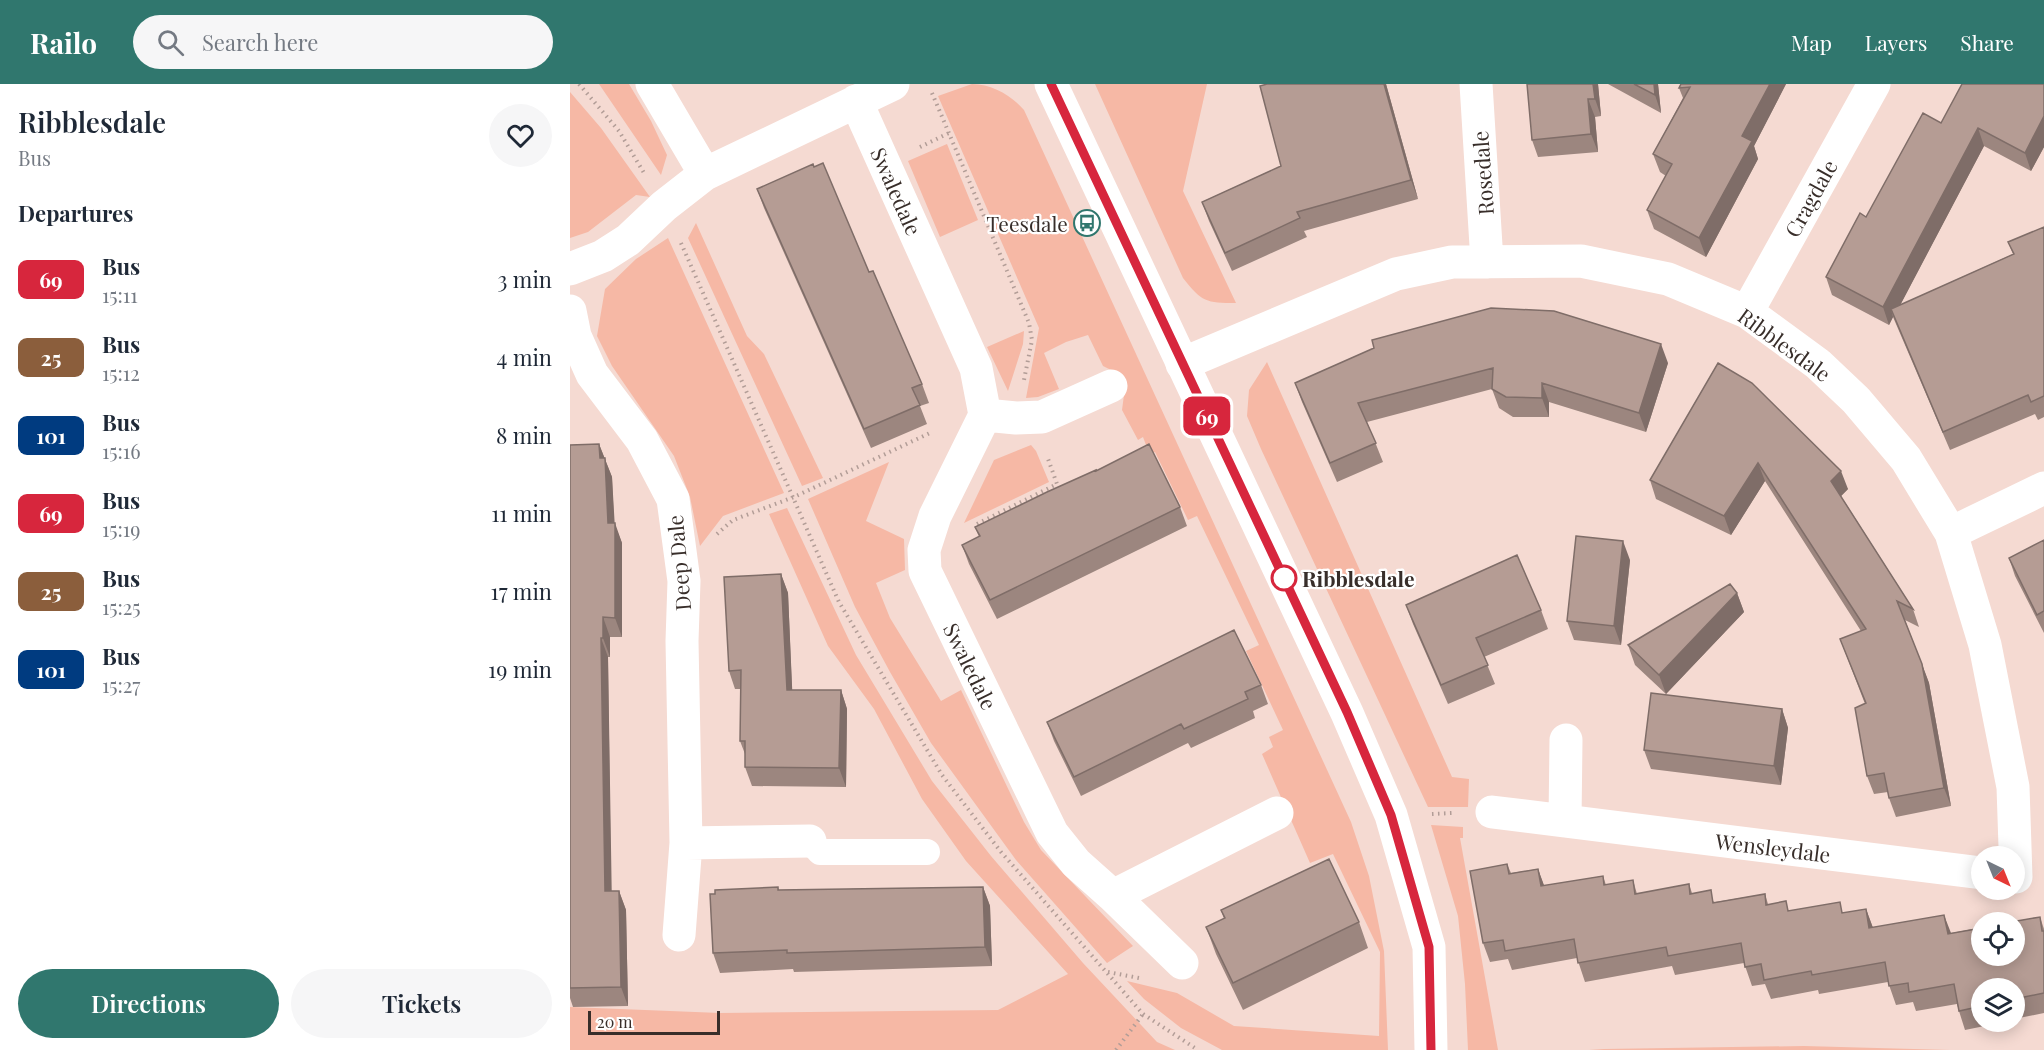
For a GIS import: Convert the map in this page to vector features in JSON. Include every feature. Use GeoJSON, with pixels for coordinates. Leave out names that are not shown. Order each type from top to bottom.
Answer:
{"type":"FeatureCollection","features":[{"type":"Feature","properties":{"kind":"street"},"geometry":{"type":"LineString","coordinates":[[652,84],[705,174]]}},
{"type":"Feature","properties":{"kind":"street"},"geometry":{"type":"LineString","coordinates":[[570,269],[603,256],[628,240],[664,206],[705,174],[856,100],[894,84]]}},
{"type":"Feature","properties":{"kind":"street"},"geometry":{"type":"LineString","coordinates":[[1051,84],[1347,712],[1391,815],[1429,947],[1431,1050]]}},
{"type":"Feature","properties":{"kind":"street","name":"Rosedale"},"geometry":{"type":"LineString","coordinates":[[1476,84],[1487,262]]}},
{"type":"Feature","properties":{"kind":"street","name":"Cragdale"},"geometry":{"type":"LineString","coordinates":[[1747,312],[1874,84]]}},
{"type":"Feature","properties":{"kind":"street","name":"Swaledale"},"geometry":{"type":"LineString","coordinates":[[856,100],[976,368],[1015,417],[935,516],[924,550],[925,571],[1052,833],[1076,863],[1182,963]]}},
{"type":"Feature","properties":{"kind":"street","name":"Ribblesdale"},"geometry":{"type":"LineString","coordinates":[[1182,364],[1396,274],[1452,262],[1581,261],[1668,279],[1747,312],[1818,364],[1856,400],[1906,459],[1951,533],[1984,645],[2013,787],[2021,846]]}},
{"type":"Feature","properties":{"kind":"street","name":"Deep Dale"},"geometry":{"type":"LineString","coordinates":[[570,311],[575,336],[592,374],[642,440],[673,499],[684,581],[682,641],[686,843],[680,935]]}},
{"type":"Feature","properties":{"kind":"street"},"geometry":{"type":"LineString","coordinates":[[1015,417],[1111,386]]}},
{"type":"Feature","properties":{"kind":"street"},"geometry":{"type":"LineString","coordinates":[[1951,533],[2044,488]]}},
{"type":"Feature","properties":{"kind":"street"},"geometry":{"type":"LineString","coordinates":[[1564,821],[1566,740]]}},
{"type":"Feature","properties":{"kind":"street","name":"Wensleydale"},"geometry":{"type":"LineString","coordinates":[[1491,812],[1971,872]]}},
{"type":"Feature","properties":{"kind":"street"},"geometry":{"type":"LineString","coordinates":[[1113,896],[1277,813]]}},
{"type":"Feature","properties":{"kind":"street"},"geometry":{"type":"LineString","coordinates":[[686,843],[810,842]]}},
{"type":"Feature","properties":{"kind":"lane"},"geometry":{"type":"LineString","coordinates":[[810,842],[820,852],[927,852]]}},
{"type":"Feature","properties":{"kind":"path"},"geometry":{"type":"LineString","coordinates":[[579,84],[619,131],[664,206],[839,602],[942,775],[1000,852],[1143,1014],[1198,1050]]}},
{"type":"Feature","properties":{"kind":"path"},"geometry":{"type":"LineString","coordinates":[[928,84],[1029,323],[1032,340],[1015,417]]}},
{"type":"Feature","properties":{"kind":"path"},"geometry":{"type":"LineString","coordinates":[[684,581],[716,535],[733,520],[794,497],[949,424],[1015,417]]}},
{"type":"Feature","properties":{"kind":"path"},"geometry":{"type":"LineString","coordinates":[[924,550],[1057,484],[1044,447],[1015,417]]}},
{"type":"Feature","properties":{"kind":"path"},"geometry":{"type":"LineString","coordinates":[[1391,815],[1491,812]]}},
{"type":"Feature","properties":{"kind":"path"},"geometry":{"type":"LineString","coordinates":[[1116,1050],[1143,1014]]}},
{"type":"Feature","properties":{"kind":"shaded area"},"geometry":{"type":"Polygon","coordinates":[[[599,84],[629,84],[651,121],[667,155],[661,175],[599,84]]]}},
{"type":"Feature","properties":{"kind":"shaded area"},"geometry":{"type":"Polygon","coordinates":[[[972,84],[987,86],[1001,92],[1024,110],[1351,822],[1369,876],[1384,951],[1388,1050],[1222,1050],[1181,1028],[1144,999],[1127,981],[1177,993],[1234,1026],[1379,1036],[1380,952],[1333,854],[1310,863],[1262,754],[1273,747],[1269,737],[1283,730],[1246,651],[1259,645],[1197,516],[1188,520],[1155,452],[1146,457],[1142,448],[1146,445],[1143,437],[1138,440],[1122,410],[1124,395],[1111,370],[1103,366],[1088,335],[1066,342],[1044,353],[1059,389],[1038,397],[1026,398],[1039,328],[938,96],[972,84]]]}},
{"type":"Feature","properties":{"kind":"shaded area"},"geometry":{"type":"Polygon","coordinates":[[[1095,84],[1207,84],[1183,191],[1236,303],[1205,300],[1183,278],[1095,84]]]}},
{"type":"Feature","properties":{"kind":"shaded area"},"geometry":{"type":"Polygon","coordinates":[[[570,92],[601,128],[650,197],[636,195],[588,232],[570,238],[570,92]]]}},
{"type":"Feature","properties":{"kind":"shaded area"},"geometry":{"type":"Polygon","coordinates":[[[947,144],[978,220],[940,237],[908,161],[947,144]]]}},
{"type":"Feature","properties":{"kind":"shaded area"},"geometry":{"type":"Polygon","coordinates":[[[696,223],[747,336],[764,354],[823,478],[802,486],[688,238],[696,223]]]}},
{"type":"Feature","properties":{"kind":"shaded area"},"geometry":{"type":"Polygon","coordinates":[[[668,238],[784,493],[723,516],[700,546],[690,497],[674,456],[612,366],[597,336],[605,289],[636,259],[668,238]]]}},
{"type":"Feature","properties":{"kind":"shaded area"},"geometry":{"type":"Polygon","coordinates":[[[1024,331],[1023,344],[1008,391],[987,347],[1024,331]]]}},
{"type":"Feature","properties":{"kind":"shaded area"},"geometry":{"type":"Polygon","coordinates":[[[1267,362],[1452,777],[1469,779],[1468,807],[1428,807],[1261,449],[1247,416],[1249,390],[1267,362]]]}},
{"type":"Feature","properties":{"kind":"shaded area"},"geometry":{"type":"Polygon","coordinates":[[[1031,445],[1036,451],[1049,482],[964,523],[994,460],[1031,445]]]}},
{"type":"Feature","properties":{"kind":"shaded area"},"geometry":{"type":"Polygon","coordinates":[[[889,462],[866,521],[904,539],[905,570],[876,583],[890,618],[941,701],[961,690],[1024,822],[1041,850],[1133,946],[1107,963],[1016,860],[931,743],[855,607],[808,499],[889,462]]]}},
{"type":"Feature","properties":{"kind":"shaded area"},"geometry":{"type":"Polygon","coordinates":[[[787,508],[856,655],[932,781],[991,856],[1083,963],[1157,1042],[1175,1050],[570,1050],[570,1007],[720,1013],[998,1010],[1068,974],[966,861],[922,799],[874,709],[828,646],[769,514],[787,508]]]}},
{"type":"Feature","properties":{"kind":"shaded area"},"geometry":{"type":"Polygon","coordinates":[[[1431,825],[1463,827],[1463,838],[1460,838],[1498,1050],[1468,1050],[1465,984],[1458,916],[1431,825]]]}},
{"type":"Feature","properties":{"kind":"shaded area"},"geometry":{"type":"Polygon","coordinates":[[[1804,1046],[1950,1050],[1589,1050],[1604,1049],[1804,1046]]]}},
{"type":"Feature","properties":{"kind":"building"},"geometry":{"type":"Polygon","coordinates":[[[1267,84],[1384,84],[1411,180],[1297,212],[1300,218],[1225,253],[1202,202],[1281,166],[1260,86],[1267,84]]]}},
{"type":"Feature","properties":{"kind":"building"},"geometry":{"type":"Polygon","coordinates":[[[1527,84],[1593,84],[1595,99],[1588,99],[1591,134],[1532,140],[1527,84]]]}},
{"type":"Feature","properties":{"kind":"building"},"geometry":{"type":"Polygon","coordinates":[[[1634,84],[1654,84],[1655,95],[1634,84]]]}},
{"type":"Feature","properties":{"kind":"building"},"geometry":{"type":"Polygon","coordinates":[[[1681,84],[1770,84],[1742,136],[1752,141],[1699,238],[1647,210],[1672,164],[1653,154],[1690,87],[1679,88],[1681,84]]]}},
{"type":"Feature","properties":{"kind":"building"},"geometry":{"type":"Polygon","coordinates":[[[1962,84],[2044,84],[2044,116],[2025,153],[1978,128],[1883,307],[1826,277],[1860,213],[1866,217],[1923,113],[1941,123],[1962,84]]]}},
{"type":"Feature","properties":{"kind":"building"},"geometry":{"type":"Polygon","coordinates":[[[823,163],[869,272],[873,271],[922,384],[912,388],[920,405],[864,429],[757,189],[813,164],[814,167],[823,163]]]}},
{"type":"Feature","properties":{"kind":"building"},"geometry":{"type":"Polygon","coordinates":[[[2044,227],[2044,396],[2031,402],[2028,395],[1943,432],[1891,309],[2014,254],[2008,242],[2044,227]]]}},
{"type":"Feature","properties":{"kind":"building"},"geometry":{"type":"Polygon","coordinates":[[[1491,308],[1554,311],[1661,344],[1639,413],[1542,383],[1542,398],[1506,397],[1492,389],[1493,368],[1358,403],[1376,443],[1330,463],[1295,383],[1374,348],[1372,340],[1491,308]]]}},
{"type":"Feature","properties":{"kind":"building"},"geometry":{"type":"Polygon","coordinates":[[[1718,363],[1752,383],[1841,471],[1831,481],[1913,609],[1897,601],[1922,664],[1944,788],[1889,798],[1884,773],[1867,776],[1855,708],[1866,703],[1840,639],[1866,629],[1758,463],[1724,516],[1650,480],[1718,363]]]}},
{"type":"Feature","properties":{"kind":"building"},"geometry":{"type":"Polygon","coordinates":[[[599,444],[600,458],[605,458],[608,523],[615,523],[615,618],[603,617],[603,638],[601,638],[605,891],[619,891],[621,987],[570,988],[570,445],[599,444]]]}},
{"type":"Feature","properties":{"kind":"building"},"geometry":{"type":"Polygon","coordinates":[[[1149,444],[1180,507],[990,600],[962,545],[980,536],[975,527],[1149,444]]]}},
{"type":"Feature","properties":{"kind":"building"},"geometry":{"type":"Polygon","coordinates":[[[1576,536],[1623,541],[1614,626],[1567,621],[1576,536]]]}},
{"type":"Feature","properties":{"kind":"building"},"geometry":{"type":"Polygon","coordinates":[[[2044,540],[2044,611],[2037,615],[2009,558],[2044,540]]]}},
{"type":"Feature","properties":{"kind":"building"},"geometry":{"type":"Polygon","coordinates":[[[1517,555],[1541,610],[1476,638],[1488,665],[1441,685],[1406,605],[1517,555]]]}},
{"type":"Feature","properties":{"kind":"building"},"geometry":{"type":"Polygon","coordinates":[[[781,574],[787,690],[841,690],[839,768],[745,767],[745,741],[740,741],[741,670],[729,671],[724,577],[781,574]]]}},
{"type":"Feature","properties":{"kind":"building"},"geometry":{"type":"Polygon","coordinates":[[[1730,584],[1737,593],[1659,675],[1628,645],[1730,584]]]}},
{"type":"Feature","properties":{"kind":"building"},"geometry":{"type":"Polygon","coordinates":[[[1234,630],[1261,685],[1245,692],[1248,699],[1184,729],[1181,724],[1074,777],[1047,722],[1234,630]]]}},
{"type":"Feature","properties":{"kind":"building"},"geometry":{"type":"Polygon","coordinates":[[[1651,693],[1782,709],[1774,766],[1644,750],[1651,693]]]}},
{"type":"Feature","properties":{"kind":"building"},"geometry":{"type":"Polygon","coordinates":[[[1329,859],[1359,922],[1233,983],[1206,927],[1225,918],[1221,910],[1329,859]]]}},
{"type":"Feature","properties":{"kind":"building"},"geometry":{"type":"Polygon","coordinates":[[[1507,864],[1509,874],[1538,869],[1541,886],[1603,876],[1604,885],[1633,880],[1635,894],[1689,884],[1690,894],[1711,890],[1713,903],[1765,894],[1766,905],[1786,901],[1788,911],[1840,902],[1842,913],[1866,909],[1869,928],[1944,915],[1948,934],[1971,930],[1971,966],[2025,966],[2025,920],[2040,917],[2042,931],[2044,931],[2044,993],[2025,997],[2025,978],[1971,978],[1971,1008],[1959,1011],[1954,984],[1909,992],[1908,983],[1889,986],[1885,962],[1812,975],[1811,971],[1764,980],[1761,964],[1745,967],[1741,943],[1668,956],[1666,947],[1578,963],[1574,939],[1505,951],[1503,940],[1483,943],[1470,871],[1507,864]]]}},
{"type":"Feature","properties":{"kind":"building"},"geometry":{"type":"Polygon","coordinates":[[[778,887],[778,890],[983,887],[985,947],[713,953],[710,894],[715,894],[715,890],[778,887]]]}},
{"type":"Feature","properties":{"kind":"bus line","name":"69"},"geometry":{"type":"LineString","coordinates":[[1051,84],[1347,712],[1391,815],[1429,947],[1431,1050]]}},
{"type":"Feature","properties":{"kind":"place","name":"Teesdale"},"geometry":{"type":"Point","coordinates":[1087,223]}},
{"type":"Feature","properties":{"kind":"place","name":"Ribblesdale"},"geometry":{"type":"Point","coordinates":[1284,578]}}]}
